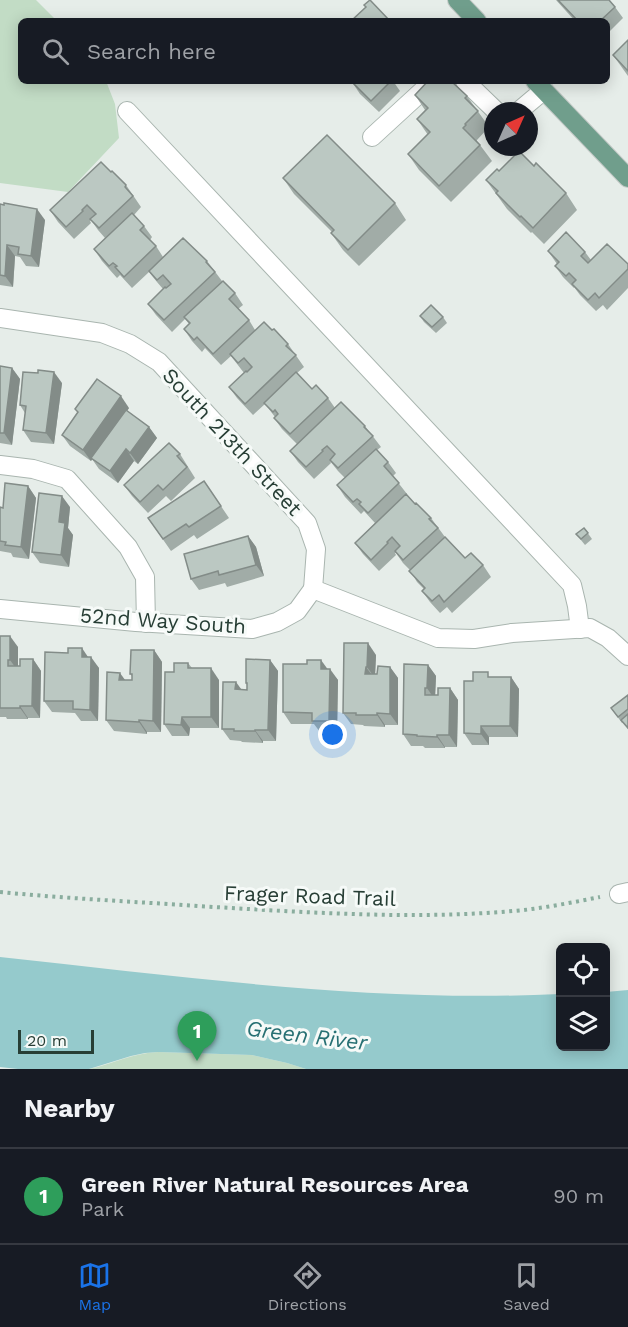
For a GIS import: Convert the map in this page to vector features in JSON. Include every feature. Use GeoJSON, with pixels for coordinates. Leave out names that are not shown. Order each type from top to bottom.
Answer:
{"type":"FeatureCollection","features":[{"type":"Feature","properties":{"kind":"main road"},"geometry":{"type":"LineString","coordinates":[[457,0],[474,18]]}},
{"type":"Feature","properties":{"kind":"main road"},"geometry":{"type":"LineString","coordinates":[[539,86],[628,178]]}},
{"type":"Feature","properties":{"kind":"street"},"geometry":{"type":"LineString","coordinates":[[372,137],[429,84]]}},
{"type":"Feature","properties":{"kind":"street"},"geometry":{"type":"LineString","coordinates":[[468,84],[487,102]]}},
{"type":"Feature","properties":{"kind":"street"},"geometry":{"type":"LineString","coordinates":[[526,102],[539,86]]}},
{"type":"Feature","properties":{"kind":"street"},"geometry":{"type":"LineString","coordinates":[[127,111],[572,585],[580,630]]}},
{"type":"Feature","properties":{"kind":"street","name":"South 213th Street"},"geometry":{"type":"LineString","coordinates":[[0,318],[102,333],[130,344],[159,362],[307,523],[316,549],[313,589]]}},
{"type":"Feature","properties":{"kind":"street"},"geometry":{"type":"LineString","coordinates":[[0,465],[33,469],[67,479],[128,547],[145,577],[146,623]]}},
{"type":"Feature","properties":{"kind":"street"},"geometry":{"type":"LineString","coordinates":[[313,589],[438,638],[474,639],[512,633],[590,628],[608,638],[628,656]]}},
{"type":"Feature","properties":{"kind":"street","name":"52nd Way South"},"geometry":{"type":"LineString","coordinates":[[0,609],[146,623],[252,629],[277,622],[297,611],[313,589]]}},
{"type":"Feature","properties":{"kind":"path","name":"Frager Road Trail"},"geometry":{"type":"LineString","coordinates":[[0,892],[97,900],[380,915],[524,910],[623,893]]}},
{"type":"Feature","properties":{"kind":"green space"},"geometry":{"type":"Polygon","coordinates":[[[0,0],[36,0],[54,18],[18,18],[18,84],[107,84],[115,104],[119,138],[68,192],[0,183],[0,0]]]}},
{"type":"Feature","properties":{"kind":"green space"},"geometry":{"type":"Polygon","coordinates":[[[158,1052],[252,1055],[306,1069],[89,1069],[131,1056],[158,1052]]]}},
{"type":"Feature","properties":{"kind":"water","name":"Green River"},"geometry":{"type":"Polygon","coordinates":[[[0,957],[210,980],[350,992],[490,996],[556,994],[556,1051],[610,1051],[610,992],[628,990],[628,1069],[306,1069],[252,1055],[158,1052],[131,1056],[89,1069],[0,1067],[0,957]]]}},
{"type":"Feature","properties":{"kind":"building"},"geometry":{"type":"Polygon","coordinates":[[[370,0],[387,18],[354,18],[366,7],[364,5],[370,0]]]}},
{"type":"Feature","properties":{"kind":"building"},"geometry":{"type":"Polygon","coordinates":[[[558,0],[609,0],[615,7],[603,18],[575,18],[558,0]]]}},
{"type":"Feature","properties":{"kind":"building"},"geometry":{"type":"Polygon","coordinates":[[[628,40],[628,71],[613,55],[628,40]]]}},
{"type":"Feature","properties":{"kind":"building"},"geometry":{"type":"Polygon","coordinates":[[[354,84],[388,84],[371,101],[354,84]]]}},
{"type":"Feature","properties":{"kind":"building"},"geometry":{"type":"Polygon","coordinates":[[[425,84],[454,84],[478,111],[463,128],[480,145],[439,186],[408,154],[430,132],[417,119],[428,108],[415,95],[425,84]]]}},
{"type":"Feature","properties":{"kind":"building"},"geometry":{"type":"Polygon","coordinates":[[[327,135],[395,203],[348,250],[331,233],[334,230],[283,178],[327,135]]]}},
{"type":"Feature","properties":{"kind":"building"},"geometry":{"type":"Polygon","coordinates":[[[514,156],[524,156],[534,166],[536,163],[566,193],[533,228],[496,193],[498,191],[486,180],[497,169],[499,171],[514,156]]]}},
{"type":"Feature","properties":{"kind":"building"},"geometry":{"type":"Polygon","coordinates":[[[101,162],[126,185],[125,187],[133,196],[99,228],[90,219],[96,214],[87,205],[66,227],[50,210],[101,162]]]}},
{"type":"Feature","properties":{"kind":"building"},"geometry":{"type":"Polygon","coordinates":[[[4,203],[37,209],[31,256],[18,254],[19,247],[7,245],[5,276],[0,275],[0,204],[4,205],[4,203]]]}},
{"type":"Feature","properties":{"kind":"building"},"geometry":{"type":"Polygon","coordinates":[[[132,213],[144,226],[140,230],[156,246],[124,277],[115,267],[117,266],[113,263],[109,266],[94,249],[132,213]]]}},
{"type":"Feature","properties":{"kind":"building"},"geometry":{"type":"Polygon","coordinates":[[[566,232],[585,252],[581,256],[588,263],[607,244],[628,264],[628,269],[599,298],[595,293],[588,300],[572,284],[576,280],[569,273],[566,276],[555,266],[559,262],[548,251],[566,232]]]}},
{"type":"Feature","properties":{"kind":"building"},"geometry":{"type":"Polygon","coordinates":[[[183,238],[215,272],[164,320],[148,304],[171,284],[163,275],[157,280],[149,271],[183,238]]]}},
{"type":"Feature","properties":{"kind":"building"},"geometry":{"type":"Polygon","coordinates":[[[223,281],[235,293],[229,299],[249,320],[213,354],[197,337],[194,340],[184,329],[190,323],[184,317],[223,281]]]}},
{"type":"Feature","properties":{"kind":"building"},"geometry":{"type":"Polygon","coordinates":[[[431,305],[443,317],[432,327],[420,316],[431,305]]]}},
{"type":"Feature","properties":{"kind":"building"},"geometry":{"type":"Polygon","coordinates":[[[264,322],[272,330],[274,329],[288,344],[286,346],[296,355],[245,404],[229,387],[252,367],[244,358],[238,363],[230,354],[264,322]]]}},
{"type":"Feature","properties":{"kind":"building"},"geometry":{"type":"Polygon","coordinates":[[[0,366],[12,368],[4,433],[0,433],[0,366]]]}},
{"type":"Feature","properties":{"kind":"building"},"geometry":{"type":"Polygon","coordinates":[[[38,370],[54,372],[46,433],[23,430],[26,406],[20,405],[23,372],[38,373],[38,370]]]}},
{"type":"Feature","properties":{"kind":"building"},"geometry":{"type":"Polygon","coordinates":[[[296,372],[312,389],[316,385],[328,398],[290,434],[274,418],[278,414],[275,410],[273,412],[264,403],[296,372]]]}},
{"type":"Feature","properties":{"kind":"building"},"geometry":{"type":"Polygon","coordinates":[[[97,379],[121,396],[83,450],[62,435],[78,412],[75,409],[97,379]]]}},
{"type":"Feature","properties":{"kind":"building"},"geometry":{"type":"Polygon","coordinates":[[[341,402],[373,436],[338,468],[330,460],[335,454],[327,446],[306,467],[290,451],[341,402]]]}},
{"type":"Feature","properties":{"kind":"building"},"geometry":{"type":"Polygon","coordinates":[[[126,410],[149,427],[130,453],[126,449],[110,471],[91,458],[126,410]]]}},
{"type":"Feature","properties":{"kind":"building"},"geometry":{"type":"Polygon","coordinates":[[[169,443],[180,454],[177,456],[187,467],[163,490],[158,485],[140,502],[124,485],[169,443]]]}},
{"type":"Feature","properties":{"kind":"building"},"geometry":{"type":"Polygon","coordinates":[[[376,449],[388,462],[384,466],[399,483],[368,513],[359,504],[361,502],[357,499],[353,502],[337,485],[376,449]]]}},
{"type":"Feature","properties":{"kind":"building"},"geometry":{"type":"Polygon","coordinates":[[[204,481],[221,506],[189,527],[186,524],[163,539],[148,518],[204,481]]]}},
{"type":"Feature","properties":{"kind":"building"},"geometry":{"type":"Polygon","coordinates":[[[5,483],[28,486],[21,547],[5,545],[6,542],[0,541],[0,507],[3,508],[5,483]]]}},
{"type":"Feature","properties":{"kind":"building"},"geometry":{"type":"Polygon","coordinates":[[[39,493],[62,496],[59,522],[65,523],[61,555],[32,552],[39,493]]]}},
{"type":"Feature","properties":{"kind":"building"},"geometry":{"type":"Polygon","coordinates":[[[406,494],[438,528],[403,560],[395,551],[400,546],[392,537],[371,560],[355,543],[406,494]]]}},
{"type":"Feature","properties":{"kind":"building"},"geometry":{"type":"Polygon","coordinates":[[[584,528],[588,533],[581,539],[576,534],[584,528]]]}},
{"type":"Feature","properties":{"kind":"building"},"geometry":{"type":"Polygon","coordinates":[[[248,536],[256,565],[219,575],[218,571],[191,579],[184,554],[248,536]]]}},
{"type":"Feature","properties":{"kind":"building"},"geometry":{"type":"Polygon","coordinates":[[[445,537],[465,558],[471,553],[483,565],[444,602],[439,595],[432,601],[422,591],[425,588],[409,571],[445,537]]]}},
{"type":"Feature","properties":{"kind":"building"},"geometry":{"type":"Polygon","coordinates":[[[0,636],[10,636],[8,666],[20,666],[20,659],[33,659],[32,706],[0,708],[0,636]]]}},
{"type":"Feature","properties":{"kind":"building"},"geometry":{"type":"Polygon","coordinates":[[[344,643],[368,643],[365,674],[377,674],[378,666],[390,667],[390,714],[343,713],[344,643]]]}},
{"type":"Feature","properties":{"kind":"building"},"geometry":{"type":"Polygon","coordinates":[[[68,648],[82,648],[82,657],[91,657],[90,710],[73,709],[73,701],[44,701],[45,652],[68,653],[68,648]]]}},
{"type":"Feature","properties":{"kind":"building"},"geometry":{"type":"Polygon","coordinates":[[[131,650],[154,650],[153,721],[106,720],[107,672],[120,673],[119,680],[132,680],[131,650]]]}},
{"type":"Feature","properties":{"kind":"building"},"geometry":{"type":"Polygon","coordinates":[[[246,659],[270,660],[268,730],[222,729],[223,682],[236,682],[235,689],[247,690],[246,659]]]}},
{"type":"Feature","properties":{"kind":"building"},"geometry":{"type":"Polygon","coordinates":[[[307,660],[321,660],[321,669],[330,669],[329,721],[312,721],[312,713],[283,712],[283,664],[307,664],[307,660]]]}},
{"type":"Feature","properties":{"kind":"building"},"geometry":{"type":"Polygon","coordinates":[[[174,663],[188,663],[188,668],[211,668],[211,717],[182,717],[181,725],[164,724],[165,672],[174,672],[174,663]]]}},
{"type":"Feature","properties":{"kind":"building"},"geometry":{"type":"Polygon","coordinates":[[[404,664],[428,665],[425,695],[438,695],[438,688],[450,688],[449,735],[437,735],[437,737],[403,734],[404,664]]]}},
{"type":"Feature","properties":{"kind":"building"},"geometry":{"type":"Polygon","coordinates":[[[473,672],[488,672],[488,677],[511,677],[510,726],[481,726],[481,734],[464,733],[464,681],[473,681],[473,672]]]}},
{"type":"Feature","properties":{"kind":"building"},"geometry":{"type":"Polygon","coordinates":[[[628,695],[628,709],[618,717],[611,708],[628,695]]]}},
{"type":"Feature","properties":{"kind":"building"},"geometry":{"type":"Polygon","coordinates":[[[628,714],[628,728],[621,720],[628,714]]]}},
{"type":"Feature","properties":{"kind":"place","name":"Green River Natural Resources Area"},"geometry":{"type":"Point","coordinates":[197,1061]}}]}
